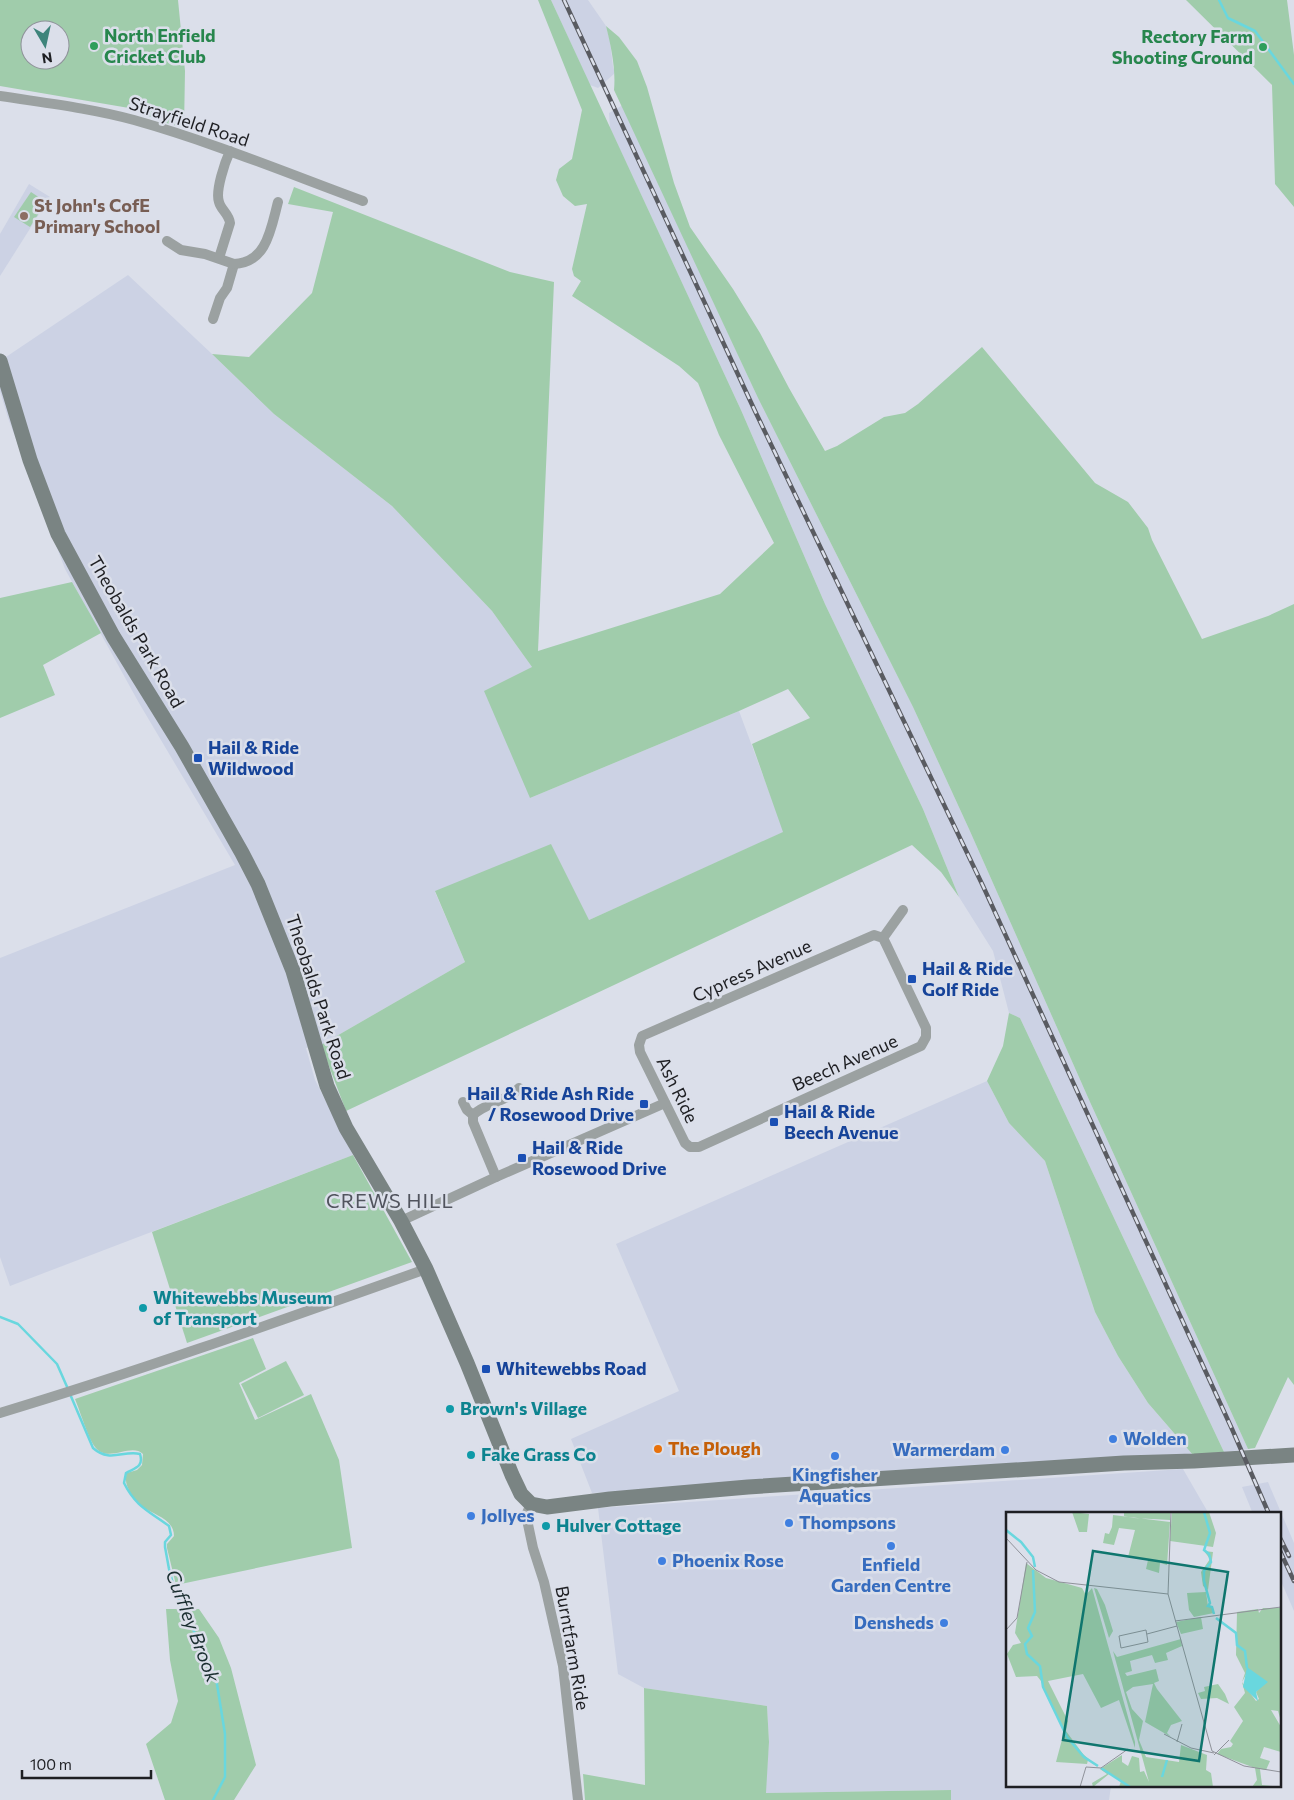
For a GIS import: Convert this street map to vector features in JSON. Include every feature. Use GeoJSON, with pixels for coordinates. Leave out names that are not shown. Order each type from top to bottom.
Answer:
{"type":"FeatureCollection","features":[{"type":"Feature","properties":{"kind":"street","name":"Strayfield Road"},"geometry":{"type":"LineString","coordinates":[[0,96],[91,110],[180,134],[363,201]]}},
{"type":"Feature","properties":{"kind":"street"},"geometry":{"type":"LineString","coordinates":[[219,258],[230,223],[229,217],[220,206],[218,198],[225,163],[230,151]]}},
{"type":"Feature","properties":{"kind":"street"},"geometry":{"type":"LineString","coordinates":[[167,241],[181,250],[219,258],[234,264],[247,263],[252,261],[261,250],[271,230],[278,202]]}},
{"type":"Feature","properties":{"kind":"street"},"geometry":{"type":"LineString","coordinates":[[212,320],[220,298],[227,288],[234,264]]}},
{"type":"Feature","properties":{"kind":"street","name":"Theobalds Park Road"},"geometry":{"type":"LineString","coordinates":[[0,361],[30,460],[58,534],[114,636],[182,746],[246,861],[270,911],[293,972],[327,1086],[346,1128],[401,1221],[426,1269],[521,1494],[535,1505]]}},
{"type":"Feature","properties":{"kind":"street"},"geometry":{"type":"LineString","coordinates":[[883,938],[903,910]]}},
{"type":"Feature","properties":{"kind":"street","name":"Cypress Avenue"},"geometry":{"type":"LineString","coordinates":[[639,1045],[642,1036],[874,935],[883,938]]}},
{"type":"Feature","properties":{"kind":"street","name":"Beech Avenue"},"geometry":{"type":"LineString","coordinates":[[690,1147],[699,1147],[921,1046],[926,1037],[926,1028],[883,938]]}},
{"type":"Feature","properties":{"kind":"street","name":"Ash Ride"},"geometry":{"type":"LineString","coordinates":[[639,1045],[640,1052],[665,1103],[685,1142],[690,1147]]}},
{"type":"Feature","properties":{"kind":"street"},"geometry":{"type":"LineString","coordinates":[[496,1177],[473,1122],[473,1115],[478,1110],[514,1095],[520,1088]]}},
{"type":"Feature","properties":{"kind":"street"},"geometry":{"type":"LineString","coordinates":[[463,1102],[467,1110],[473,1115]]}},
{"type":"Feature","properties":{"kind":"street"},"geometry":{"type":"LineString","coordinates":[[401,1221],[665,1103]]}},
{"type":"Feature","properties":{"kind":"street"},"geometry":{"type":"LineString","coordinates":[[0,1413],[54,1397],[294,1316],[426,1269]]}},
{"type":"Feature","properties":{"kind":"street"},"geometry":{"type":"LineString","coordinates":[[535,1505],[748,1487],[1124,1463],[1294,1455]]}},
{"type":"Feature","properties":{"kind":"street","name":"Burntfarm Ride"},"geometry":{"type":"LineString","coordinates":[[535,1505],[526,1516],[562,1658],[578,1800]]}},
{"type":"Feature","properties":{"kind":"shaded area"},"geometry":{"type":"Polygon","coordinates":[[[551,0],[588,0],[606,26],[615,73],[598,88],[590,85],[551,0]]]}},
{"type":"Feature","properties":{"kind":"shaded area"},"geometry":{"type":"Polygon","coordinates":[[[623,105],[758,398],[913,707],[1248,1449],[1224,1452],[1020,1018],[1009,1013],[993,951],[959,897],[923,809],[825,604],[741,410],[610,128],[609,113],[623,105]]]}},
{"type":"Feature","properties":{"kind":"shaded area","name":"St John's CofE Primary School"},"geometry":{"type":"Polygon","coordinates":[[[29,184],[50,197],[0,276],[0,234],[29,184]]]}},
{"type":"Feature","properties":{"kind":"shaded area"},"geometry":{"type":"Polygon","coordinates":[[[128,275],[274,414],[392,506],[492,611],[532,667],[530,798],[739,711],[784,832],[589,920],[435,892],[465,962],[321,1045],[306,1048],[315,1080],[353,1155],[10,1286],[0,1257],[0,958],[235,865],[139,703],[65,569],[8,418],[0,391],[0,361],[128,275]]]}},
{"type":"Feature","properties":{"kind":"shaded area"},"geometry":{"type":"Polygon","coordinates":[[[987,1081],[1009,1123],[1045,1161],[1095,1312],[1118,1356],[1148,1403],[1193,1455],[592,1493],[571,1439],[679,1391],[616,1244],[987,1081]]]}},
{"type":"Feature","properties":{"kind":"shaded area"},"geometry":{"type":"Polygon","coordinates":[[[1183,1469],[1208,1512],[1006,1512],[1006,1788],[1111,1788],[1109,1800],[951,1800],[951,1790],[765,1793],[769,1742],[767,1706],[644,1688],[618,1674],[598,1508],[1183,1469]]]}},
{"type":"Feature","properties":{"kind":"shaded area"},"geometry":{"type":"Polygon","coordinates":[[[1268,1482],[1281,1512],[1252,1512],[1242,1487],[1268,1482]]]}},
{"type":"Feature","properties":{"kind":"shaded area"},"geometry":{"type":"Polygon","coordinates":[[[1282,1515],[1294,1543],[1294,1611],[1282,1584],[1282,1515]]]}},
{"type":"Feature","properties":{"kind":"green space"},"geometry":{"type":"Polygon","coordinates":[[[0,0],[178,0],[185,71],[184,128],[163,122],[129,108],[0,86],[0,0]]]}},
{"type":"Feature","properties":{"kind":"green space"},"geometry":{"type":"Polygon","coordinates":[[[538,0],[551,0],[741,410],[825,604],[923,809],[959,897],[941,872],[912,845],[346,1111],[321,1045],[465,962],[435,891],[551,844],[589,920],[783,832],[752,744],[810,718],[788,689],[530,798],[484,691],[532,667],[492,611],[392,506],[274,414],[212,354],[249,357],[312,293],[333,212],[288,204],[294,187],[510,272],[554,282],[538,651],[720,594],[774,543],[719,435],[698,383],[679,366],[572,296],[581,281],[574,276],[572,269],[587,204],[575,206],[563,196],[556,180],[559,169],[572,159],[582,110],[538,0]]]}},
{"type":"Feature","properties":{"kind":"green space","name":"Rectory Farm Shooting Ground"},"geometry":{"type":"Polygon","coordinates":[[[1186,0],[1287,0],[1294,55],[1294,207],[1275,184],[1272,85],[1186,0]]]}},
{"type":"Feature","properties":{"kind":"green space"},"geometry":{"type":"Polygon","coordinates":[[[606,26],[619,37],[637,61],[647,87],[674,183],[690,227],[733,289],[760,333],[825,451],[837,446],[884,417],[905,413],[918,404],[982,347],[1095,483],[1128,502],[1148,528],[1152,540],[1202,639],[1268,616],[1294,604],[1294,1385],[1288,1377],[1255,1448],[1248,1449],[913,707],[758,398],[614,90],[614,66],[606,26]]]}},
{"type":"Feature","properties":{"kind":"green space"},"geometry":{"type":"Polygon","coordinates":[[[31,192],[46,202],[30,227],[14,217],[31,192]]]}},
{"type":"Feature","properties":{"kind":"green space"},"geometry":{"type":"Polygon","coordinates":[[[72,582],[101,633],[43,665],[55,695],[0,718],[0,598],[72,582]]]}},
{"type":"Feature","properties":{"kind":"green space"},"geometry":{"type":"Polygon","coordinates":[[[1009,1013],[1020,1018],[1224,1452],[1193,1455],[1148,1403],[1118,1356],[1095,1312],[1045,1161],[1009,1123],[987,1081],[1003,1046],[1009,1013]]]}},
{"type":"Feature","properties":{"kind":"green space"},"geometry":{"type":"Polygon","coordinates":[[[353,1155],[412,1262],[187,1343],[152,1232],[353,1155]]]}},
{"type":"Feature","properties":{"kind":"green space"},"geometry":{"type":"Polygon","coordinates":[[[253,1338],[266,1369],[239,1383],[255,1420],[311,1394],[339,1460],[352,1548],[176,1585],[167,1548],[167,1544],[174,1536],[171,1525],[163,1518],[143,1507],[127,1487],[127,1473],[137,1470],[142,1465],[143,1454],[132,1450],[113,1454],[100,1452],[90,1437],[75,1399],[253,1338]]]}},
{"type":"Feature","properties":{"kind":"green space"},"geometry":{"type":"Polygon","coordinates":[[[286,1361],[304,1395],[258,1418],[241,1384],[286,1361]]]}},
{"type":"Feature","properties":{"kind":"green space"},"geometry":{"type":"Polygon","coordinates":[[[166,1609],[199,1609],[219,1638],[231,1668],[256,1765],[234,1800],[165,1800],[146,1744],[171,1723],[178,1701],[170,1660],[166,1609]]]}},
{"type":"Feature","properties":{"kind":"green space"},"geometry":{"type":"Polygon","coordinates":[[[644,1688],[767,1706],[769,1742],[766,1793],[951,1790],[951,1800],[585,1800],[583,1774],[645,1785],[644,1688]]]}},
{"type":"Feature","properties":{"kind":"waterway"},"geometry":{"type":"LineString","coordinates":[[1219,0],[1228,18],[1255,31],[1294,84]]}},
{"type":"Feature","properties":{"kind":"waterway","name":"Cuffley Brook"},"geometry":{"type":"LineString","coordinates":[[0,1317],[18,1324],[57,1364],[68,1389]]}},
{"type":"Feature","properties":{"kind":"waterway","name":"Cuffley Brook"},"geometry":{"type":"LineString","coordinates":[[70,1394],[93,1448],[105,1455],[140,1454],[140,1464],[126,1473],[124,1483],[138,1503],[169,1526],[171,1535],[165,1542],[169,1569],[175,1591],[216,1678],[225,1734],[225,1777],[213,1800]]}},
{"type":"Feature","properties":{"kind":"railway"},"geometry":{"type":"LineString","coordinates":[[564,0],[755,411],[983,886],[1232,1429],[1268,1512]]}},
{"type":"Feature","properties":{"kind":"railway"},"geometry":{"type":"LineString","coordinates":[[1282,1542],[1289,1556]]}},
{"type":"Feature","properties":{"kind":"railway"},"geometry":{"type":"LineString","coordinates":[[1282,1555],[1294,1581]]}},
{"type":"Feature","properties":{"kind":"place","name":"North Enfield Cricket Club"},"geometry":{"type":"Point","coordinates":[94,46]}},
{"type":"Feature","properties":{"kind":"place","name":"Rectory Farm Shooting Ground"},"geometry":{"type":"Point","coordinates":[1263,47]}},
{"type":"Feature","properties":{"kind":"place","name":"St John's CofE Primary School"},"geometry":{"type":"Point","coordinates":[24,216]}},
{"type":"Feature","properties":{"kind":"place","name":"Hail & Ride Wildwood"},"geometry":{"type":"Point","coordinates":[198,758]}},
{"type":"Feature","properties":{"kind":"place","name":"Hail & Ride Golf Ride"},"geometry":{"type":"Point","coordinates":[912,979]}},
{"type":"Feature","properties":{"kind":"place","name":"Hail & Ride Ash Ride / Rosewood Drive"},"geometry":{"type":"Point","coordinates":[644,1104]}},
{"type":"Feature","properties":{"kind":"place","name":"Hail & Ride Beech Avenue"},"geometry":{"type":"Point","coordinates":[774,1122]}},
{"type":"Feature","properties":{"kind":"place","name":"Hail & Ride Rosewood Drive"},"geometry":{"type":"Point","coordinates":[522,1158]}},
{"type":"Feature","properties":{"kind":"place","name":"Whitewebbs Museum of Transport"},"geometry":{"type":"Point","coordinates":[143,1308]}},
{"type":"Feature","properties":{"kind":"place","name":"Whitewebbs Road"},"geometry":{"type":"Point","coordinates":[486,1369]}},
{"type":"Feature","properties":{"kind":"place","name":"Brown's Village"},"geometry":{"type":"Point","coordinates":[450,1409]}},
{"type":"Feature","properties":{"kind":"place","name":"Wolden"},"geometry":{"type":"Point","coordinates":[1113,1439]}},
{"type":"Feature","properties":{"kind":"place","name":"The Plough"},"geometry":{"type":"Point","coordinates":[658,1449]}},
{"type":"Feature","properties":{"kind":"place","name":"Warmerdam"},"geometry":{"type":"Point","coordinates":[1005,1450]}},
{"type":"Feature","properties":{"kind":"place","name":"Fake Grass Co"},"geometry":{"type":"Point","coordinates":[471,1455]}},
{"type":"Feature","properties":{"kind":"place","name":"Kingfisher Aquatics"},"geometry":{"type":"Point","coordinates":[835,1456]}},
{"type":"Feature","properties":{"kind":"place","name":"Jollyes"},"geometry":{"type":"Point","coordinates":[471,1516]}},
{"type":"Feature","properties":{"kind":"place","name":"Thompsons"},"geometry":{"type":"Point","coordinates":[789,1523]}},
{"type":"Feature","properties":{"kind":"place","name":"Hulver Cottage"},"geometry":{"type":"Point","coordinates":[546,1526]}},
{"type":"Feature","properties":{"kind":"place","name":"Enfield Garden Centre"},"geometry":{"type":"Point","coordinates":[891,1546]}},
{"type":"Feature","properties":{"kind":"place","name":"Phoenix Rose"},"geometry":{"type":"Point","coordinates":[662,1561]}},
{"type":"Feature","properties":{"kind":"place","name":"Densheds"},"geometry":{"type":"Point","coordinates":[944,1623]}},
{"type":"Feature","properties":{"kind":"district","name":"CREWS HILL"},"geometry":{"type":"Point","coordinates":[390,1201]}}]}
